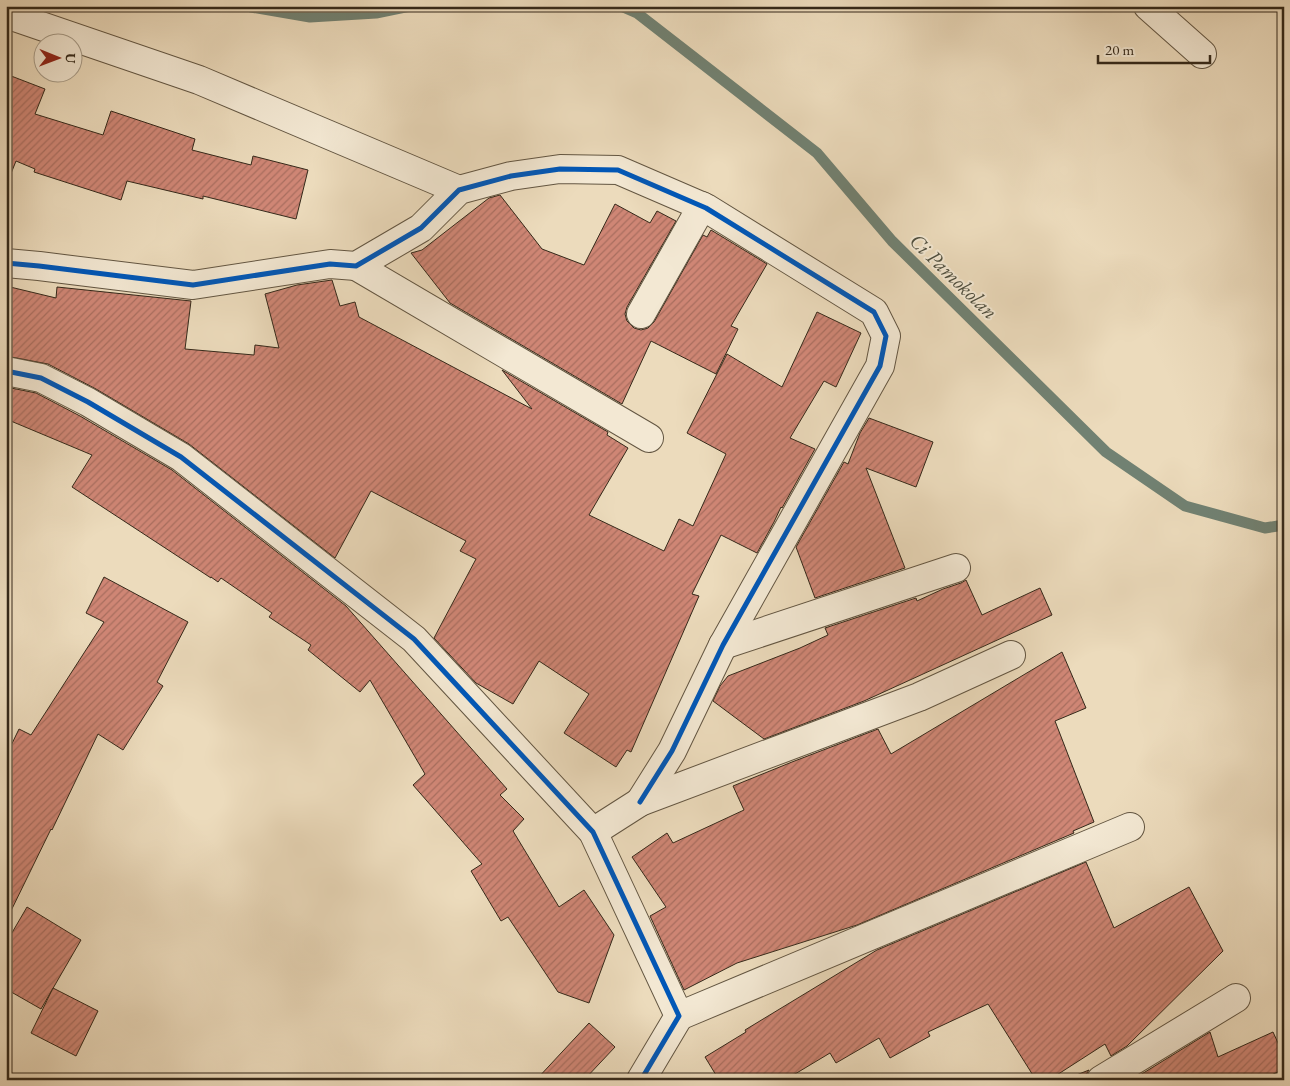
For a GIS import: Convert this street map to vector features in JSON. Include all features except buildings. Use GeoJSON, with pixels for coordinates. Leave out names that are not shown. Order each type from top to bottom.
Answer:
{"type":"FeatureCollection","features":[{"type":"Feature","properties":{"kind":"street"},"geometry":{"type":"LineString","coordinates":[[1148,6],[1202,54]]}},
{"type":"Feature","properties":{"kind":"street"},"geometry":{"type":"LineString","coordinates":[[6,14],[199,80],[459,190]]}},
{"type":"Feature","properties":{"kind":"street"},"geometry":{"type":"LineString","coordinates":[[356,266],[421,228],[459,190],[510,176],[550,170],[618,170],[702,206],[874,312],[886,336],[880,366],[723,645],[672,751],[640,802]]}},
{"type":"Feature","properties":{"kind":"street"},"geometry":{"type":"LineString","coordinates":[[641,314],[702,206]]}},
{"type":"Feature","properties":{"kind":"street"},"geometry":{"type":"LineString","coordinates":[[6,263],[193,285],[330,264],[356,266],[649,438]]}},
{"type":"Feature","properties":{"kind":"street"},"geometry":{"type":"LineString","coordinates":[[6,371],[41,378],[88,402],[181,457],[414,639],[593,832],[679,1016]]}},
{"type":"Feature","properties":{"kind":"street"},"geometry":{"type":"LineString","coordinates":[[723,645],[956,568]]}},
{"type":"Feature","properties":{"kind":"street"},"geometry":{"type":"LineString","coordinates":[[593,832],[640,802],[918,697],[1011,655]]}},
{"type":"Feature","properties":{"kind":"street"},"geometry":{"type":"LineString","coordinates":[[641,1080],[679,1016],[1130,827]]}},
{"type":"Feature","properties":{"kind":"street"},"geometry":{"type":"LineString","coordinates":[[1101,1080],[1236,998]]}},
{"type":"Feature","properties":{"kind":"waterway","name":"Ci Pamokolan"},"geometry":{"type":"LineString","coordinates":[[249,6],[310,17],[376,13],[410,6]]}},
{"type":"Feature","properties":{"kind":"waterway","name":"Ci Pamokolan"},"geometry":{"type":"LineString","coordinates":[[621,6],[637,13],[817,153],[892,241],[1106,452],[1185,506],[1265,528],[1284,525]]}},
{"type":"Feature","properties":{"kind":"cycle path"},"geometry":{"type":"LineString","coordinates":[[6,263],[193,285],[330,264],[356,266],[421,228],[459,190],[511,176],[560,169],[618,170],[706,208],[874,312],[886,336],[880,366],[723,645],[672,751],[640,802]]}},
{"type":"Feature","properties":{"kind":"cycle path"},"geometry":{"type":"LineString","coordinates":[[6,371],[41,378],[88,402],[181,457],[414,639],[593,832],[679,1016],[641,1080]]}}]}
